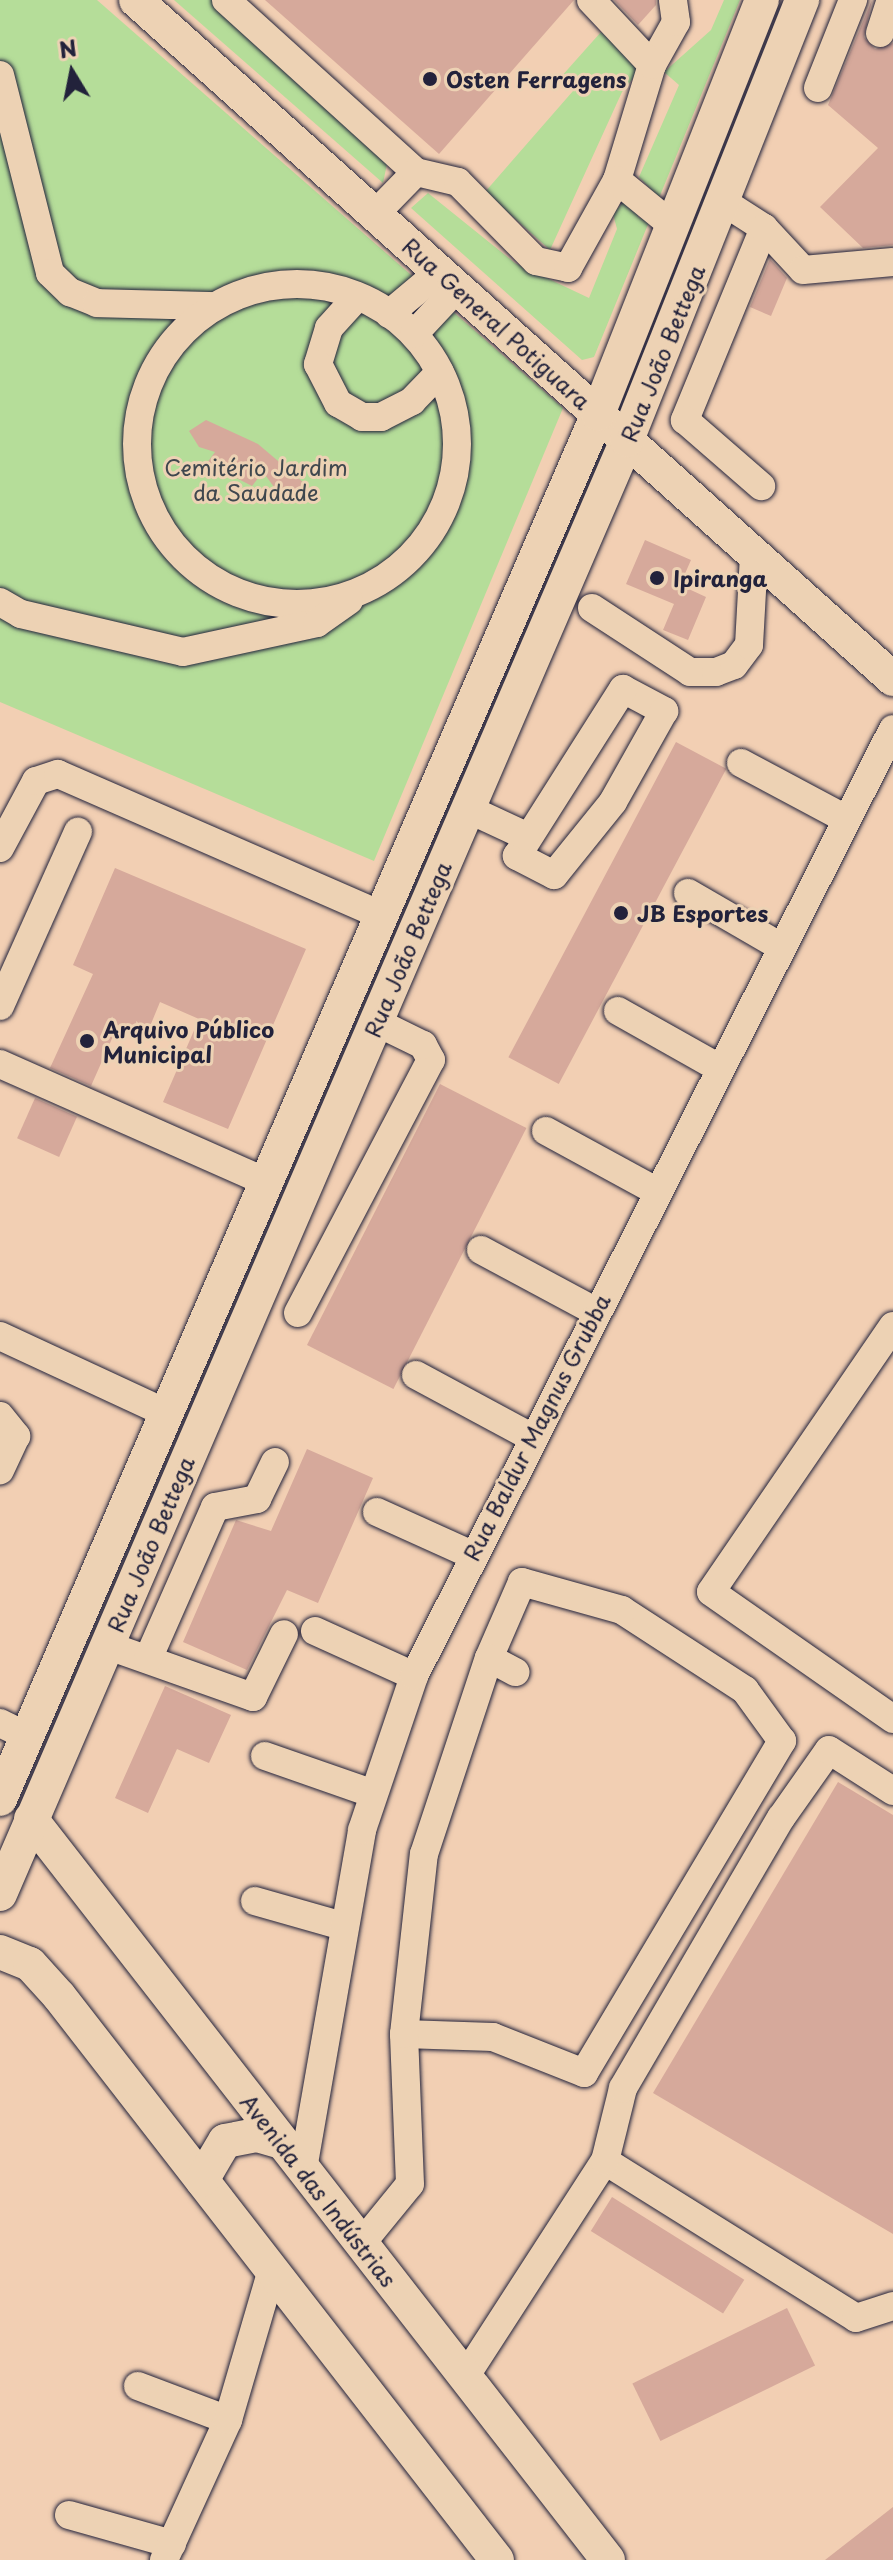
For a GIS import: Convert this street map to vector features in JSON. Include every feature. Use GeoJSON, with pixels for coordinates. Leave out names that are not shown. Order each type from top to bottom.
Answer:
{"type":"FeatureCollection","features":[{"type":"Feature","properties":{"kind":"main road","name":"Rua General Potiguara"},"geometry":{"type":"LineString","coordinates":[[136,0],[893,679]]}},
{"type":"Feature","properties":{"kind":"main road","name":"Rua João Bettega"},"geometry":{"type":"LineString","coordinates":[[0,1799],[13,1730],[166,1413],[598,414],[762,0]]}},
{"type":"Feature","properties":{"kind":"main road","name":"Rua João Bettega"},"geometry":{"type":"LineString","coordinates":[[0,1894],[627,440],[802,0]]}},
{"type":"Feature","properties":{"kind":"main road"},"geometry":{"type":"LineString","coordinates":[[304,1094],[338,1108]]}},
{"type":"Feature","properties":{"kind":"main road"},"geometry":{"type":"LineString","coordinates":[[287,1133],[321,1147]]}},
{"type":"Feature","properties":{"kind":"main road"},"geometry":{"type":"LineString","coordinates":[[13,1730],[60,1752]]}},
{"type":"Feature","properties":{"kind":"main road","name":"Avenida das Indústrias"},"geometry":{"type":"LineString","coordinates":[[31,1819],[608,2560]]}},
{"type":"Feature","properties":{"kind":"main road"},"geometry":{"type":"LineString","coordinates":[[0,1952],[44,1977],[497,2560]]}},
{"type":"Feature","properties":{"kind":"main road"},"geometry":{"type":"LineString","coordinates":[[202,2180],[225,2141],[257,2135],[282,2142]]}},
{"type":"Feature","properties":{"kind":"street"},"geometry":{"type":"LineString","coordinates":[[226,0],[416,172],[458,182],[536,261],[557,271],[568,268],[617,180],[652,65],[676,22],[673,0]]}},
{"type":"Feature","properties":{"kind":"street"},"geometry":{"type":"LineString","coordinates":[[591,0],[652,65]]}},
{"type":"Feature","properties":{"kind":"street"},"geometry":{"type":"LineString","coordinates":[[818,88],[853,0]]}},
{"type":"Feature","properties":{"kind":"street"},"geometry":{"type":"LineString","coordinates":[[880,33],[891,0]]}},
{"type":"Feature","properties":{"kind":"street"},"geometry":{"type":"LineString","coordinates":[[0,75],[50,273],[70,292],[97,303],[214,306],[291,284],[357,297],[389,314],[414,334],[440,372],[454,406],[458,449],[451,493],[422,543],[366,589],[317,623],[183,652],[21,614],[0,602]]}},
{"type":"Feature","properties":{"kind":"street"},"geometry":{"type":"LineString","coordinates":[[375,214],[416,172]]}},
{"type":"Feature","properties":{"kind":"street"},"geometry":{"type":"LineString","coordinates":[[617,180],[672,225]]}},
{"type":"Feature","properties":{"kind":"street"},"geometry":{"type":"LineString","coordinates":[[722,201],[764,228],[803,270],[893,262]]}},
{"type":"Feature","properties":{"kind":"street"},"geometry":{"type":"LineString","coordinates":[[761,486],[685,420],[764,228]]}},
{"type":"Feature","properties":{"kind":"street"},"geometry":{"type":"LineString","coordinates":[[389,314],[448,280]]}},
{"type":"Feature","properties":{"kind":"street"},"geometry":{"type":"LineString","coordinates":[[414,334],[448,280]]}},
{"type":"Feature","properties":{"kind":"street"},"geometry":{"type":"LineString","coordinates":[[357,297],[329,328],[318,364],[338,403],[362,417],[390,414],[440,372]]}},
{"type":"Feature","properties":{"kind":"street"},"geometry":{"type":"LineString","coordinates":[[214,306],[175,339],[151,376],[138,417],[136,461],[147,504],[179,552],[238,594],[280,604],[324,602],[366,589]]}},
{"type":"Feature","properties":{"kind":"street"},"geometry":{"type":"LineString","coordinates":[[592,608],[690,672],[716,672],[734,665],[749,645],[754,556]]}},
{"type":"Feature","properties":{"kind":"street"},"geometry":{"type":"LineString","coordinates":[[623,689],[664,711],[613,802],[554,875],[517,856],[526,836],[623,689]]}},
{"type":"Feature","properties":{"kind":"street","name":"Rua Baldur Magnus Grubba"},"geometry":{"type":"LineString","coordinates":[[303,2169],[343,1926],[371,1793],[414,1676],[470,1554],[893,729]]}},
{"type":"Feature","properties":{"kind":"street"},"geometry":{"type":"LineString","coordinates":[[741,763],[846,819]]}},
{"type":"Feature","properties":{"kind":"street"},"geometry":{"type":"LineString","coordinates":[[0,848],[36,781],[58,774],[381,915]]}},
{"type":"Feature","properties":{"kind":"street"},"geometry":{"type":"LineString","coordinates":[[468,809],[526,836]]}},
{"type":"Feature","properties":{"kind":"street"},"geometry":{"type":"LineString","coordinates":[[0,1006],[78,832]]}},
{"type":"Feature","properties":{"kind":"street"},"geometry":{"type":"LineString","coordinates":[[688,893],[781,947]]}},
{"type":"Feature","properties":{"kind":"street"},"geometry":{"type":"LineString","coordinates":[[618,1011],[719,1068]]}},
{"type":"Feature","properties":{"kind":"street"},"geometry":{"type":"LineString","coordinates":[[298,1313],[431,1060],[423,1045],[376,1022]]}},
{"type":"Feature","properties":{"kind":"street"},"geometry":{"type":"LineString","coordinates":[[0,1064],[266,1182]]}},
{"type":"Feature","properties":{"kind":"street"},"geometry":{"type":"LineString","coordinates":[[546,1131],[656,1191]]}},
{"type":"Feature","properties":{"kind":"street"},"geometry":{"type":"LineString","coordinates":[[481,1250],[595,1311]]}},
{"type":"Feature","properties":{"kind":"street"},"geometry":{"type":"LineString","coordinates":[[893,1326],[711,1592],[893,1719]]}},
{"type":"Feature","properties":{"kind":"street"},"geometry":{"type":"LineString","coordinates":[[0,1336],[166,1413]]}},
{"type":"Feature","properties":{"kind":"street"},"geometry":{"type":"LineString","coordinates":[[416,1375],[531,1437]]}},
{"type":"Feature","properties":{"kind":"street"},"geometry":{"type":"LineString","coordinates":[[0,1416],[16,1436],[0,1471]]}},
{"type":"Feature","properties":{"kind":"street"},"geometry":{"type":"LineString","coordinates":[[148,1659],[215,1507],[257,1499],[275,1462]]}},
{"type":"Feature","properties":{"kind":"street"},"geometry":{"type":"LineString","coordinates":[[377,1512],[470,1554]]}},
{"type":"Feature","properties":{"kind":"street"},"geometry":{"type":"LineString","coordinates":[[361,2244],[410,2184],[404,2034],[424,1854],[489,1658],[522,1582],[622,1610],[745,1690],[782,1741],[584,2073],[493,2037],[404,2034]]}},
{"type":"Feature","properties":{"kind":"street"},"geometry":{"type":"LineString","coordinates":[[315,1631],[414,1676]]}},
{"type":"Feature","properties":{"kind":"street"},"geometry":{"type":"LineString","coordinates":[[106,1645],[256,1696],[284,1634]]}},
{"type":"Feature","properties":{"kind":"street"},"geometry":{"type":"LineString","coordinates":[[489,1658],[515,1672]]}},
{"type":"Feature","properties":{"kind":"street"},"geometry":{"type":"LineString","coordinates":[[465,2377],[605,2161],[623,2088],[781,1818],[829,1750],[893,1791]]}},
{"type":"Feature","properties":{"kind":"street"},"geometry":{"type":"LineString","coordinates":[[265,1756],[371,1793]]}},
{"type":"Feature","properties":{"kind":"street"},"geometry":{"type":"LineString","coordinates":[[255,1901],[343,1926]]}},
{"type":"Feature","properties":{"kind":"street"},"geometry":{"type":"LineString","coordinates":[[605,2161],[856,2318],[893,2306]]}},
{"type":"Feature","properties":{"kind":"street"},"geometry":{"type":"LineString","coordinates":[[69,2515],[168,2552],[228,2420],[272,2270]]}},
{"type":"Feature","properties":{"kind":"street"},"geometry":{"type":"LineString","coordinates":[[138,2386],[228,2420]]}},
{"type":"Feature","properties":{"kind":"green space","name":"Cemitério Jardim da Saudade"},"geometry":{"type":"Polygon","coordinates":[[[0,0],[97,0],[563,408],[374,861],[0,702],[0,0]]]}},
{"type":"Feature","properties":{"kind":"green space"},"geometry":{"type":"Polygon","coordinates":[[[174,0],[214,0],[387,164],[383,183],[174,0]]]}},
{"type":"Feature","properties":{"kind":"green space"},"geometry":{"type":"Polygon","coordinates":[[[724,0],[740,0],[659,198],[639,177],[679,85],[664,72],[711,30],[724,0]]]}},
{"type":"Feature","properties":{"kind":"green space"},"geometry":{"type":"Polygon","coordinates":[[[601,32],[641,69],[622,92],[550,250],[485,192],[573,91],[560,78],[601,32]]]}},
{"type":"Feature","properties":{"kind":"green space"},"geometry":{"type":"Polygon","coordinates":[[[428,193],[515,263],[589,298],[617,229],[613,214],[624,201],[636,204],[638,217],[649,222],[594,357],[582,360],[411,208],[428,193]]]}},
{"type":"Feature","properties":{"kind":"building","name":"Osten Ferragens"},"geometry":{"type":"Polygon","coordinates":[[[265,0],[574,0],[439,154],[265,0]]]}},
{"type":"Feature","properties":{"kind":"building"},"geometry":{"type":"Polygon","coordinates":[[[614,0],[656,0],[656,5],[638,25],[614,0]]]}},
{"type":"Feature","properties":{"kind":"building"},"geometry":{"type":"Polygon","coordinates":[[[872,0],[864,37],[875,49],[893,43],[893,245],[863,248],[820,207],[878,148],[828,105],[872,0]]]}},
{"type":"Feature","properties":{"kind":"building"},"geometry":{"type":"Polygon","coordinates":[[[770,259],[787,278],[771,316],[750,307],[770,259]]]}},
{"type":"Feature","properties":{"kind":"building"},"geometry":{"type":"Polygon","coordinates":[[[206,420],[258,444],[304,483],[304,499],[285,502],[263,472],[252,486],[207,463],[215,452],[199,447],[189,431],[206,420]]]}},
{"type":"Feature","properties":{"kind":"building"},"geometry":{"type":"Polygon","coordinates":[[[645,540],[691,560],[680,585],[706,597],[688,640],[663,630],[674,604],[626,584],[645,540]]]}},
{"type":"Feature","properties":{"kind":"building","name":"JB Esportes"},"geometry":{"type":"Polygon","coordinates":[[[676,742],[726,769],[559,1084],[508,1057],[676,742]]]}},
{"type":"Feature","properties":{"kind":"building"},"geometry":{"type":"Polygon","coordinates":[[[115,868],[306,949],[228,1129],[163,1102],[199,1019],[160,1002],[146,1036],[118,1025],[91,1086],[50,1068],[93,974],[73,965],[115,868]]]}},
{"type":"Feature","properties":{"kind":"building"},"geometry":{"type":"Polygon","coordinates":[[[440,1084],[526,1128],[393,1389],[307,1345],[440,1084]]]}},
{"type":"Feature","properties":{"kind":"building"},"geometry":{"type":"Polygon","coordinates":[[[35,1098],[77,1117],[59,1157],[17,1138],[35,1098]]]}},
{"type":"Feature","properties":{"kind":"building"},"geometry":{"type":"Polygon","coordinates":[[[307,1449],[373,1478],[318,1603],[287,1590],[247,1670],[183,1642],[236,1520],[271,1531],[307,1449]]]}},
{"type":"Feature","properties":{"kind":"building"},"geometry":{"type":"Polygon","coordinates":[[[165,1686],[231,1715],[209,1763],[177,1749],[148,1813],[115,1798],[165,1686]]]}},
{"type":"Feature","properties":{"kind":"building"},"geometry":{"type":"Polygon","coordinates":[[[838,1782],[893,1815],[893,2234],[653,2093],[838,1782]]]}},
{"type":"Feature","properties":{"kind":"building"},"geometry":{"type":"Polygon","coordinates":[[[612,2197],[744,2280],[723,2314],[591,2231],[612,2197]]]}},
{"type":"Feature","properties":{"kind":"building"},"geometry":{"type":"Polygon","coordinates":[[[787,2308],[815,2366],[660,2441],[632,2383],[787,2308]]]}},
{"type":"Feature","properties":{"kind":"building"},"geometry":{"type":"Polygon","coordinates":[[[893,2507],[893,2560],[825,2560],[893,2507]]]}},
{"type":"Feature","properties":{"kind":"place","name":"Osten Ferragens"},"geometry":{"type":"Point","coordinates":[430,79]}},
{"type":"Feature","properties":{"kind":"place","name":"Ipiranga"},"geometry":{"type":"Point","coordinates":[657,578]}},
{"type":"Feature","properties":{"kind":"place","name":"JB Esportes"},"geometry":{"type":"Point","coordinates":[621,913]}},
{"type":"Feature","properties":{"kind":"place","name":"Arquivo Público Municipal"},"geometry":{"type":"Point","coordinates":[87,1041]}}]}
